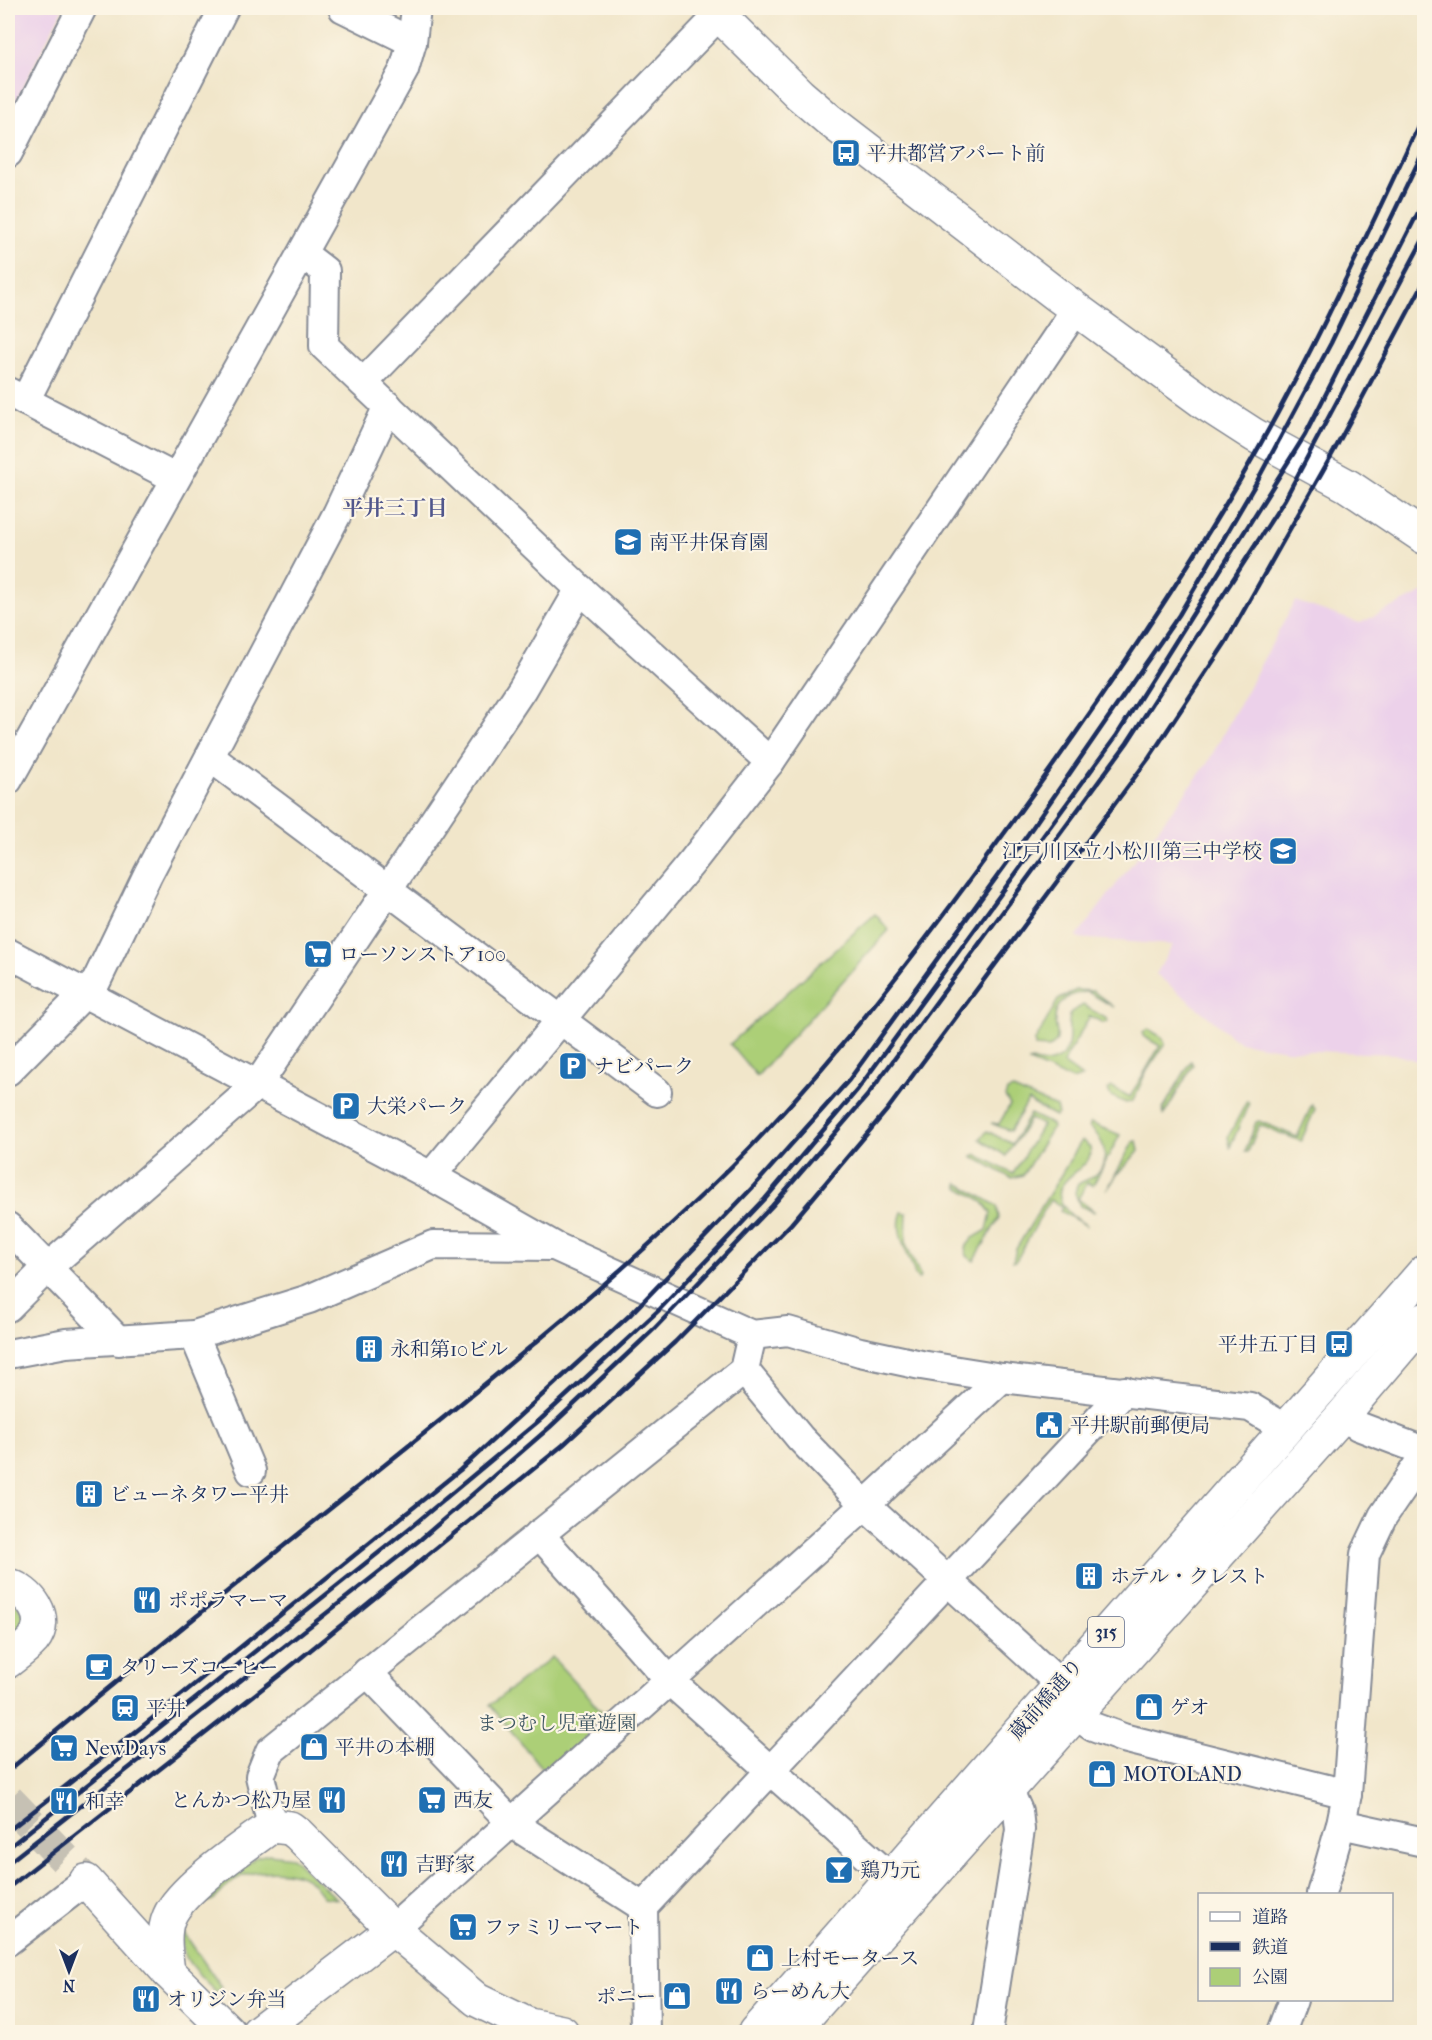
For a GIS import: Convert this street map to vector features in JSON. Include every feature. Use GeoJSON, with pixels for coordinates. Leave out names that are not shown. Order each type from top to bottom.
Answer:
{"type":"FeatureCollection","features":[{"type":"Feature","properties":{"kind":"street"},"geometry":{"type":"LineString","coordinates":[[8,153],[82,8]]}},
{"type":"Feature","properties":{"kind":"street"},"geometry":{"type":"LineString","coordinates":[[175,478],[16,397],[224,8]]}},
{"type":"Feature","properties":{"kind":"street"},"geometry":{"type":"LineString","coordinates":[[343,8],[412,42]]}},
{"type":"Feature","properties":{"kind":"street"},"geometry":{"type":"LineString","coordinates":[[8,780],[404,70],[412,42],[416,8]]}},
{"type":"Feature","properties":{"kind":"street"},"geometry":{"type":"LineString","coordinates":[[363,383],[716,11],[800,95],[828,119],[1076,309],[1215,410],[1254,435],[1348,486],[1425,537]]}},
{"type":"Feature","properties":{"kind":"street"},"geometry":{"type":"LineString","coordinates":[[303,254],[325,271],[324,346],[580,589],[770,762]]}},
{"type":"Feature","properties":{"kind":"street"},"geometry":{"type":"LineString","coordinates":[[431,1176],[692,862],[770,762],[1076,309]]}},
{"type":"Feature","properties":{"kind":"street"},"geometry":{"type":"LineString","coordinates":[[8,1071],[96,982],[148,874],[337,514],[388,406]]}},
{"type":"Feature","properties":{"kind":"street"},"geometry":{"type":"LineString","coordinates":[[8,1307],[47,1268],[258,1084],[522,688],[580,589]]}},
{"type":"Feature","properties":{"kind":"street"},"geometry":{"type":"LineString","coordinates":[[210,757],[657,1092]]}},
{"type":"Feature","properties":{"kind":"street"},"geometry":{"type":"LineString","coordinates":[[8,953],[167,1040],[258,1084],[431,1176],[554,1246],[752,1335],[788,1331],[860,1352],[1002,1378],[1250,1407],[1286,1428]]}},
{"type":"Feature","properties":{"kind":"street"},"geometry":{"type":"LineString","coordinates":[[8,1227],[118,1341]]}},
{"type":"Feature","properties":{"kind":"street"},"geometry":{"type":"LineString","coordinates":[[8,1354],[66,1343],[194,1335],[309,1299],[433,1245],[554,1246]]}},
{"type":"Feature","properties":{"kind":"street","name":"蔵前橋通り"},"geometry":{"type":"LineString","coordinates":[[755,2032],[1060,1683],[1425,1272]]}},
{"type":"Feature","properties":{"kind":"street","name":"蔵前橋通り"},"geometry":{"type":"LineString","coordinates":[[792,2032],[1009,1791],[1425,1320]]}},
{"type":"Feature","properties":{"kind":"street"},"geometry":{"type":"LineString","coordinates":[[194,1335],[251,1471]]}},
{"type":"Feature","properties":{"kind":"street"},"geometry":{"type":"LineString","coordinates":[[272,1826],[260,1776],[270,1751],[744,1370],[752,1335]]}},
{"type":"Feature","properties":{"kind":"street"},"geometry":{"type":"LineString","coordinates":[[744,1370],[800,1438],[865,1506],[1060,1683]]}},
{"type":"Feature","properties":{"kind":"street"},"geometry":{"type":"LineString","coordinates":[[258,2032],[393,1929],[513,1824],[865,1506],[1002,1378]]}},
{"type":"Feature","properties":{"kind":"street"},"geometry":{"type":"LineString","coordinates":[[645,2032],[643,1906],[1125,1391]]}},
{"type":"Feature","properties":{"kind":"street"},"geometry":{"type":"LineString","coordinates":[[1321,1893],[1347,1794],[1365,1554],[1383,1516],[1425,1454],[1358,1426],[1342,1416]]}},
{"type":"Feature","properties":{"kind":"street"},"geometry":{"type":"LineString","coordinates":[[539,1534],[670,1681],[890,1877]]}},
{"type":"Feature","properties":{"kind":"street"},"geometry":{"type":"LineString","coordinates":[[8,1585],[17,1588],[33,1601],[39,1614],[39,1627],[34,1639],[8,1661]]}},
{"type":"Feature","properties":{"kind":"street"},"geometry":{"type":"LineString","coordinates":[[367,1672],[513,1824],[643,1906]]}},
{"type":"Feature","properties":{"kind":"street"},"geometry":{"type":"LineString","coordinates":[[1076,1715],[1093,1727],[1123,1738],[1347,1794]]}},
{"type":"Feature","properties":{"kind":"street"},"geometry":{"type":"LineString","coordinates":[[988,2032],[1020,1830],[1018,1811],[1009,1791]]}},
{"type":"Feature","properties":{"kind":"street"},"geometry":{"type":"LineString","coordinates":[[1341,1824],[1425,1842]]}},
{"type":"Feature","properties":{"kind":"street"},"geometry":{"type":"LineString","coordinates":[[86,1881],[135,1906],[156,1906],[180,1898],[272,1826],[290,1828],[393,1929],[477,2000],[529,2025],[562,2032]]}},
{"type":"Feature","properties":{"kind":"street"},"geometry":{"type":"LineString","coordinates":[[8,1941],[86,1881]]}},
{"type":"Feature","properties":{"kind":"street"},"geometry":{"type":"LineString","coordinates":[[86,1881],[168,1972],[229,2032]]}},
{"type":"Feature","properties":{"kind":"street"},"geometry":{"type":"LineString","coordinates":[[168,1972],[165,1950],[168,1919],[180,1898]]}},
{"type":"Feature","properties":{"kind":"street"},"geometry":{"type":"LineString","coordinates":[[1281,2032],[1293,2001]]}},
{"type":"Feature","properties":{"kind":"shaded area"},"geometry":{"type":"Polygon","coordinates":[[[8,8],[63,8],[8,117],[8,8]]]}},
{"type":"Feature","properties":{"kind":"shaded area","name":"江戸川区立小松川第三中学校"},"geometry":{"type":"Polygon","coordinates":[[[1424,592],[1424,1063],[1394,1054],[1287,1050],[1239,1042],[1156,974],[1173,945],[1076,938],[1207,764],[1295,601],[1360,623],[1424,592]]]}},
{"type":"Feature","properties":{"kind":"green space"},"geometry":{"type":"Polygon","coordinates":[[[875,914],[889,930],[757,1076],[730,1044],[875,914]]]}},
{"type":"Feature","properties":{"kind":"green space"},"geometry":{"type":"Polygon","coordinates":[[[1076,990],[1093,991],[1114,1007],[1088,992],[1070,996],[1057,1009],[1055,1015],[1056,1042],[1049,1048],[1035,1047],[1035,1041],[1058,1000],[1076,990]]]}},
{"type":"Feature","properties":{"kind":"green space"},"geometry":{"type":"Polygon","coordinates":[[[1083,1005],[1107,1019],[1108,1022],[1103,1023],[1090,1016],[1063,1063],[1082,1077],[1072,1080],[1029,1062],[1048,1063],[1065,1053],[1068,1047],[1071,1012],[1083,1005]]]}},
{"type":"Feature","properties":{"kind":"green space"},"geometry":{"type":"Polygon","coordinates":[[[1148,1029],[1162,1037],[1165,1044],[1145,1074],[1133,1101],[1126,1103],[1111,1096],[1108,1090],[1112,1087],[1130,1097],[1160,1046],[1143,1036],[1143,1032],[1148,1029]]]}},
{"type":"Feature","properties":{"kind":"green space"},"geometry":{"type":"Polygon","coordinates":[[[1191,1061],[1193,1065],[1164,1115],[1163,1109],[1191,1061]]]}},
{"type":"Feature","properties":{"kind":"green space"},"geometry":{"type":"Polygon","coordinates":[[[1013,1089],[1056,1107],[1058,1114],[1055,1116],[1028,1101],[1010,1131],[991,1123],[999,1124],[1010,1105],[1005,1097],[1007,1091],[1013,1089]]]}},
{"type":"Feature","properties":{"kind":"green space"},"geometry":{"type":"Polygon","coordinates":[[[1247,1101],[1249,1103],[1230,1147],[1228,1137],[1247,1101]]]}},
{"type":"Feature","properties":{"kind":"green space"},"geometry":{"type":"Polygon","coordinates":[[[1312,1105],[1315,1109],[1301,1141],[1259,1125],[1248,1152],[1245,1152],[1256,1122],[1259,1121],[1297,1137],[1312,1105]]]}},
{"type":"Feature","properties":{"kind":"green space"},"geometry":{"type":"Polygon","coordinates":[[[1030,1114],[1051,1124],[1052,1128],[1023,1175],[1011,1178],[972,1156],[976,1154],[1013,1174],[1042,1125],[1030,1119],[1006,1156],[980,1139],[987,1131],[1012,1144],[1030,1114]]]}},
{"type":"Feature","properties":{"kind":"green space"},"geometry":{"type":"Polygon","coordinates":[[[1090,1123],[1120,1135],[1093,1185],[1087,1183],[1078,1199],[1095,1212],[1080,1206],[1075,1193],[1077,1185],[1100,1170],[1105,1158],[1102,1144],[1089,1127],[1090,1123]]]}},
{"type":"Feature","properties":{"kind":"green space"},"geometry":{"type":"Polygon","coordinates":[[[1082,1140],[1090,1148],[1090,1156],[1064,1183],[1060,1191],[1061,1200],[1068,1212],[1087,1226],[1060,1211],[1062,1206],[1050,1200],[1016,1261],[1013,1261],[1016,1249],[1082,1140]]]}},
{"type":"Feature","properties":{"kind":"green space"},"geometry":{"type":"Polygon","coordinates":[[[1137,1141],[1139,1151],[1118,1173],[1107,1190],[1133,1142],[1137,1141]]]}},
{"type":"Feature","properties":{"kind":"green space"},"geometry":{"type":"Polygon","coordinates":[[[958,1183],[997,1206],[999,1218],[974,1261],[967,1256],[965,1248],[973,1238],[987,1230],[991,1213],[981,1200],[958,1187],[958,1183]]]}},
{"type":"Feature","properties":{"kind":"green space"},"geometry":{"type":"Polygon","coordinates":[[[902,1212],[907,1213],[906,1244],[921,1277],[919,1279],[915,1275],[903,1244],[900,1228],[902,1212]]]}},
{"type":"Feature","properties":{"kind":"green space"},"geometry":{"type":"Polygon","coordinates":[[[8,1592],[29,1621],[8,1648],[8,1592]]]}},
{"type":"Feature","properties":{"kind":"green space","name":"まつむし児童遊園"},"geometry":{"type":"Polygon","coordinates":[[[552,1657],[615,1726],[552,1781],[490,1705],[552,1657]]]}},
{"type":"Feature","properties":{"kind":"green space"},"geometry":{"type":"Polygon","coordinates":[[[269,1854],[292,1857],[337,1899],[323,1897],[304,1877],[273,1871],[242,1876],[234,1880],[216,1898],[200,1902],[256,1857],[269,1854]]]}},
{"type":"Feature","properties":{"kind":"green space"},"geometry":{"type":"Polygon","coordinates":[[[182,1930],[221,1987],[216,1992],[186,1957],[182,1930]]]}},
{"type":"Feature","properties":{"kind":"tunnel"},"geometry":{"type":"LineString","coordinates":[[8,1800],[86,1881]]}},
{"type":"Feature","properties":{"kind":"railway"},"geometry":{"type":"LineString","coordinates":[[8,1771],[504,1369],[597,1290],[732,1166],[833,1055],[926,938],[1020,812],[1118,672],[1211,529],[1290,390],[1424,113]]}},
{"type":"Feature","properties":{"kind":"railway"},"geometry":{"type":"LineString","coordinates":[[8,1831],[139,1729],[460,1470],[631,1314],[754,1186],[849,1080],[1028,834],[1179,615],[1256,483],[1331,343],[1424,150]]}},
{"type":"Feature","properties":{"kind":"railway"},"geometry":{"type":"LineString","coordinates":[[8,1848],[411,1527],[541,1419],[659,1310],[765,1199],[858,1089],[1117,735],[1305,435],[1424,201]]}},
{"type":"Feature","properties":{"kind":"railway"},"geometry":{"type":"LineString","coordinates":[[8,1863],[421,1539],[550,1427],[654,1329],[772,1206],[867,1096],[1127,743],[1285,499],[1424,238]]}},
{"type":"Feature","properties":{"kind":"railway"},"geometry":{"type":"LineString","coordinates":[[8,1888],[281,1674],[563,1445],[675,1342],[791,1224],[887,1110],[1149,758],[1226,642],[1334,451],[1424,282]]}},
{"type":"Feature","properties":{"kind":"place","name":"平井都営アパート前"},"geometry":{"type":"Point","coordinates":[846,153]}},
{"type":"Feature","properties":{"kind":"place","name":"南平井保育園"},"geometry":{"type":"Point","coordinates":[628,542]}},
{"type":"Feature","properties":{"kind":"place","name":"江戸川区立小松川第三中学校"},"geometry":{"type":"Point","coordinates":[1283,851]}},
{"type":"Feature","properties":{"kind":"place","name":"ローソンストア100"},"geometry":{"type":"Point","coordinates":[318,954]}},
{"type":"Feature","properties":{"kind":"place","name":"ナビパーク"},"geometry":{"type":"Point","coordinates":[573,1066]}},
{"type":"Feature","properties":{"kind":"place","name":"大栄パーク"},"geometry":{"type":"Point","coordinates":[346,1106]}},
{"type":"Feature","properties":{"kind":"place","name":"平井五丁目"},"geometry":{"type":"Point","coordinates":[1339,1344]}},
{"type":"Feature","properties":{"kind":"place","name":"永和第10ビル"},"geometry":{"type":"Point","coordinates":[369,1349]}},
{"type":"Feature","properties":{"kind":"place","name":"平井駅前郵便局"},"geometry":{"type":"Point","coordinates":[1049,1425]}},
{"type":"Feature","properties":{"kind":"place","name":"ビューネタワー平井"},"geometry":{"type":"Point","coordinates":[89,1494]}},
{"type":"Feature","properties":{"kind":"place","name":"ホテル・クレスト"},"geometry":{"type":"Point","coordinates":[1089,1576]}},
{"type":"Feature","properties":{"kind":"place","name":"ポポラマーマ"},"geometry":{"type":"Point","coordinates":[147,1600]}},
{"type":"Feature","properties":{"kind":"place","name":"タリーズコーヒー"},"geometry":{"type":"Point","coordinates":[99,1667]}},
{"type":"Feature","properties":{"kind":"place","name":"ゲオ"},"geometry":{"type":"Point","coordinates":[1149,1707]}},
{"type":"Feature","properties":{"kind":"place","name":"平井"},"geometry":{"type":"Point","coordinates":[125,1708]}},
{"type":"Feature","properties":{"kind":"place","name":"平井の本棚"},"geometry":{"type":"Point","coordinates":[314,1747]}},
{"type":"Feature","properties":{"kind":"place","name":"NewDays"},"geometry":{"type":"Point","coordinates":[64,1748]}},
{"type":"Feature","properties":{"kind":"place","name":"MOTOLAND"},"geometry":{"type":"Point","coordinates":[1102,1774]}},
{"type":"Feature","properties":{"kind":"place","name":"とんかつ松乃屋"},"geometry":{"type":"Point","coordinates":[332,1800]}},
{"type":"Feature","properties":{"kind":"place","name":"西友"},"geometry":{"type":"Point","coordinates":[432,1800]}},
{"type":"Feature","properties":{"kind":"place","name":"和幸"},"geometry":{"type":"Point","coordinates":[64,1801]}},
{"type":"Feature","properties":{"kind":"place","name":"吉野家"},"geometry":{"type":"Point","coordinates":[394,1864]}},
{"type":"Feature","properties":{"kind":"place","name":"鶏乃元"},"geometry":{"type":"Point","coordinates":[839,1870]}},
{"type":"Feature","properties":{"kind":"place","name":"ファミリーマート"},"geometry":{"type":"Point","coordinates":[463,1927]}},
{"type":"Feature","properties":{"kind":"place","name":"上村モータース"},"geometry":{"type":"Point","coordinates":[760,1958]}},
{"type":"Feature","properties":{"kind":"place","name":"らーめん大"},"geometry":{"type":"Point","coordinates":[729,1991]}},
{"type":"Feature","properties":{"kind":"place","name":"ポニー"},"geometry":{"type":"Point","coordinates":[677,1996]}},
{"type":"Feature","properties":{"kind":"place","name":"オリジン弁当"},"geometry":{"type":"Point","coordinates":[146,1999]}},
{"type":"Feature","properties":{"kind":"district","name":"平井三丁目"},"geometry":{"type":"Point","coordinates":[395,508]}}]}
